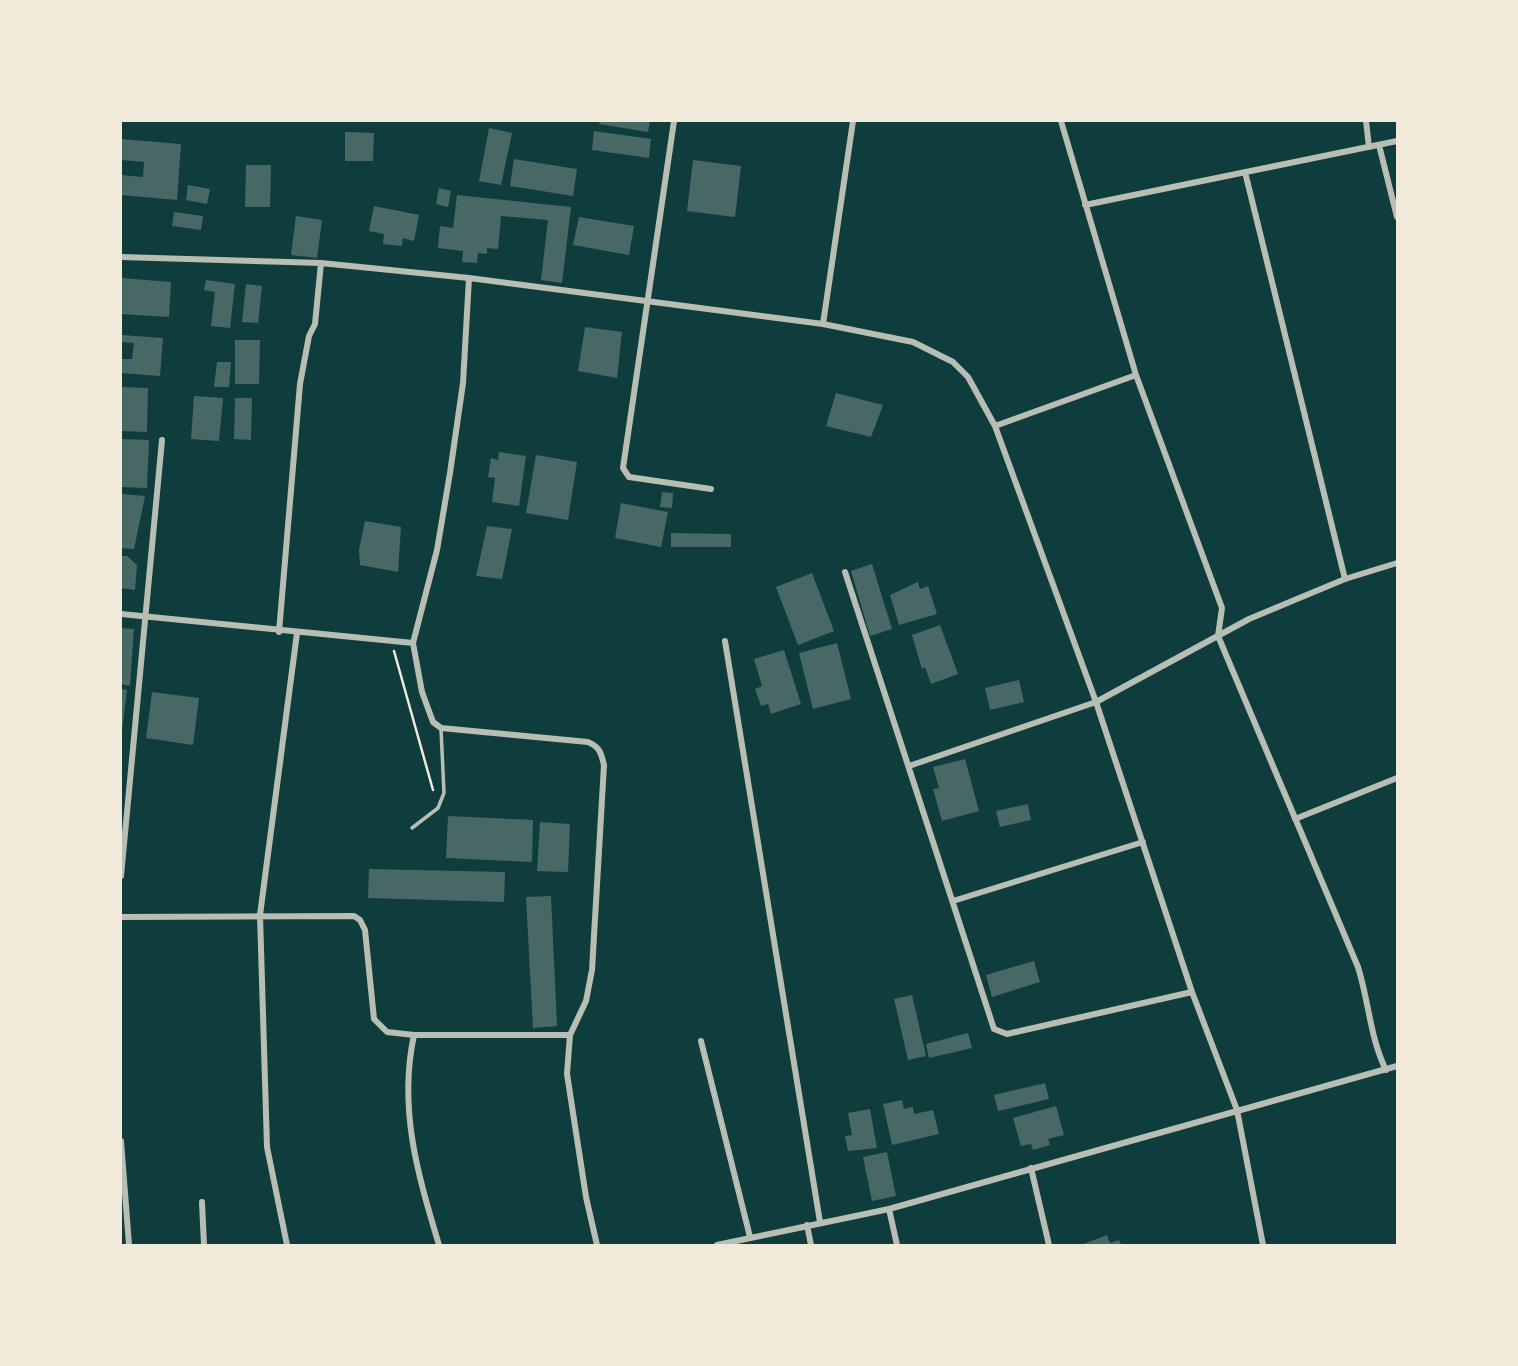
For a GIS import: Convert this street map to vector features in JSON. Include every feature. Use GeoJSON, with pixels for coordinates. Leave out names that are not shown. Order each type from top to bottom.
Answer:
{"type":"FeatureCollection","features":[{"type":"Feature","properties":{"kind":"street"},"geometry":{"type":"LineString","coordinates":[[674,121],[623,468],[629,477],[711,489]]}},
{"type":"Feature","properties":{"kind":"street"},"geometry":{"type":"LineString","coordinates":[[822,324],[853,121]]}},
{"type":"Feature","properties":{"kind":"street"},"geometry":{"type":"LineString","coordinates":[[1061,121],[1136,375],[1222,608],[1218,636],[1359,967],[1369,1003],[1374,1047],[1386,1070]]}},
{"type":"Feature","properties":{"kind":"street"},"geometry":{"type":"LineString","coordinates":[[1366,121],[1369,147]]}},
{"type":"Feature","properties":{"kind":"street"},"geometry":{"type":"LineString","coordinates":[[1085,205],[1397,141]]}},
{"type":"Feature","properties":{"kind":"street"},"geometry":{"type":"LineString","coordinates":[[1379,145],[1397,217]]}},
{"type":"Feature","properties":{"kind":"street"},"geometry":{"type":"LineString","coordinates":[[1245,172],[1345,579]]}},
{"type":"Feature","properties":{"kind":"street"},"geometry":{"type":"LineString","coordinates":[[121,257],[321,264],[470,278],[822,324],[913,342],[935,351],[968,377],[995,426],[1096,702],[1192,992],[1237,1110],[1263,1245]]}},
{"type":"Feature","properties":{"kind":"street"},"geometry":{"type":"LineString","coordinates":[[279,632],[300,384],[309,336],[315,324],[321,264]]}},
{"type":"Feature","properties":{"kind":"street"},"geometry":{"type":"LineString","coordinates":[[470,278],[463,383],[450,473],[437,550],[413,643],[422,692],[433,722],[441,728],[588,742],[598,746],[601,754],[604,765],[592,970],[586,1001],[570,1035],[567,1074],[586,1197],[597,1245]]}},
{"type":"Feature","properties":{"kind":"street"},"geometry":{"type":"LineString","coordinates":[[995,426],[1136,375]]}},
{"type":"Feature","properties":{"kind":"street"},"geometry":{"type":"LineString","coordinates":[[121,876],[162,440]]}},
{"type":"Feature","properties":{"kind":"street"},"geometry":{"type":"LineString","coordinates":[[909,766],[1096,702],[1249,619],[1345,579],[1397,563]]}},
{"type":"Feature","properties":{"kind":"street"},"geometry":{"type":"LineString","coordinates":[[845,572],[991,1022],[998,1032],[1007,1034],[1192,992]]}},
{"type":"Feature","properties":{"kind":"street"},"geometry":{"type":"LineString","coordinates":[[121,614],[279,632],[413,643]]}},
{"type":"Feature","properties":{"kind":"street"},"geometry":{"type":"LineString","coordinates":[[287,1245],[267,1147],[260,915],[297,633]]}},
{"type":"Feature","properties":{"kind":"street"},"geometry":{"type":"LineString","coordinates":[[725,641],[820,1222]]}},
{"type":"Feature","properties":{"kind":"street"},"geometry":{"type":"LineString","coordinates":[[1295,819],[1397,778]]}},
{"type":"Feature","properties":{"kind":"street"},"geometry":{"type":"LineString","coordinates":[[953,901],[1143,842]]}},
{"type":"Feature","properties":{"kind":"street"},"geometry":{"type":"LineString","coordinates":[[121,918],[354,916],[360,920],[365,930],[374,1018],[387,1032],[414,1035],[570,1035]]}},
{"type":"Feature","properties":{"kind":"street"},"geometry":{"type":"LineString","coordinates":[[414,1035],[408,1059],[407,1116],[418,1174],[439,1245]]}},
{"type":"Feature","properties":{"kind":"street"},"geometry":{"type":"LineString","coordinates":[[701,1041],[750,1237]]}},
{"type":"Feature","properties":{"kind":"street"},"geometry":{"type":"LineString","coordinates":[[717,1245],[889,1209],[1397,1066]]}},
{"type":"Feature","properties":{"kind":"street"},"geometry":{"type":"LineString","coordinates":[[121,1141],[129,1245]]}},
{"type":"Feature","properties":{"kind":"street"},"geometry":{"type":"LineString","coordinates":[[1031,1168],[1049,1245]]}},
{"type":"Feature","properties":{"kind":"street"},"geometry":{"type":"LineString","coordinates":[[202,1202],[204,1245]]}},
{"type":"Feature","properties":{"kind":"street"},"geometry":{"type":"LineString","coordinates":[[889,1209],[897,1245]]}},
{"type":"Feature","properties":{"kind":"street"},"geometry":{"type":"LineString","coordinates":[[807,1225],[811,1245]]}},
{"type":"Feature","properties":{"kind":"lane"},"geometry":{"type":"LineString","coordinates":[[412,828],[438,808],[444,793],[441,728]]}},
{"type":"Feature","properties":{"kind":"path"},"geometry":{"type":"LineString","coordinates":[[391,642],[438,808]]}},
{"type":"Feature","properties":{"kind":"building"},"geometry":{"type":"Polygon","coordinates":[[[600,121],[650,121],[648,132],[599,124],[600,121]]]}},
{"type":"Feature","properties":{"kind":"building"},"geometry":{"type":"Polygon","coordinates":[[[489,128],[512,133],[501,185],[479,181],[489,128]]]}},
{"type":"Feature","properties":{"kind":"building"},"geometry":{"type":"Polygon","coordinates":[[[594,131],[651,139],[649,158],[592,150],[594,131]]]}},
{"type":"Feature","properties":{"kind":"building"},"geometry":{"type":"Polygon","coordinates":[[[345,132],[374,133],[373,161],[345,161],[345,132]]]}},
{"type":"Feature","properties":{"kind":"building"},"geometry":{"type":"Polygon","coordinates":[[[121,139],[181,144],[177,200],[121,195],[121,175],[143,177],[144,162],[121,160],[121,139]]]}},
{"type":"Feature","properties":{"kind":"building"},"geometry":{"type":"Polygon","coordinates":[[[514,159],[577,169],[573,196],[510,186],[514,159]]]}},
{"type":"Feature","properties":{"kind":"building"},"geometry":{"type":"Polygon","coordinates":[[[693,160],[741,166],[735,217],[687,211],[693,160]]]}},
{"type":"Feature","properties":{"kind":"building"},"geometry":{"type":"Polygon","coordinates":[[[246,165],[271,165],[270,207],[245,207],[246,165]]]}},
{"type":"Feature","properties":{"kind":"building"},"geometry":{"type":"Polygon","coordinates":[[[188,185],[210,189],[207,204],[186,200],[188,185]]]}},
{"type":"Feature","properties":{"kind":"building"},"geometry":{"type":"Polygon","coordinates":[[[439,188],[451,191],[448,207],[436,204],[439,188]]]}},
{"type":"Feature","properties":{"kind":"building"},"geometry":{"type":"Polygon","coordinates":[[[457,195],[571,207],[562,283],[541,280],[548,220],[501,216],[498,249],[487,248],[487,254],[478,253],[477,263],[462,262],[463,251],[438,248],[440,226],[453,228],[457,195]]]}},
{"type":"Feature","properties":{"kind":"building"},"geometry":{"type":"Polygon","coordinates":[[[374,206],[419,215],[414,241],[403,238],[402,246],[383,244],[384,234],[369,231],[374,206]]]}},
{"type":"Feature","properties":{"kind":"building"},"geometry":{"type":"Polygon","coordinates":[[[174,212],[203,216],[201,230],[172,226],[174,212]]]}},
{"type":"Feature","properties":{"kind":"building"},"geometry":{"type":"Polygon","coordinates":[[[296,216],[322,220],[317,258],[291,255],[296,216]]]}},
{"type":"Feature","properties":{"kind":"building"},"geometry":{"type":"Polygon","coordinates":[[[579,217],[634,226],[629,255],[573,245],[579,217]]]}},
{"type":"Feature","properties":{"kind":"building"},"geometry":{"type":"Polygon","coordinates":[[[121,278],[171,282],[169,317],[121,314],[121,278]]]}},
{"type":"Feature","properties":{"kind":"building"},"geometry":{"type":"Polygon","coordinates":[[[206,280],[235,284],[230,328],[211,326],[215,292],[204,290],[206,280]]]}},
{"type":"Feature","properties":{"kind":"building"},"geometry":{"type":"Polygon","coordinates":[[[246,284],[262,286],[258,323],[242,322],[246,284]]]}},
{"type":"Feature","properties":{"kind":"building"},"geometry":{"type":"Polygon","coordinates":[[[585,327],[622,332],[617,378],[578,371],[585,327]]]}},
{"type":"Feature","properties":{"kind":"building"},"geometry":{"type":"Polygon","coordinates":[[[121,335],[163,338],[160,376],[121,373],[121,359],[132,359],[134,343],[121,342],[121,335]]]}},
{"type":"Feature","properties":{"kind":"building"},"geometry":{"type":"Polygon","coordinates":[[[235,340],[260,340],[259,384],[235,384],[235,340]]]}},
{"type":"Feature","properties":{"kind":"building"},"geometry":{"type":"Polygon","coordinates":[[[217,362],[231,362],[229,387],[214,387],[217,362]]]}},
{"type":"Feature","properties":{"kind":"building"},"geometry":{"type":"Polygon","coordinates":[[[121,387],[148,388],[147,432],[121,431],[121,387]]]}},
{"type":"Feature","properties":{"kind":"building"},"geometry":{"type":"Polygon","coordinates":[[[836,393],[883,405],[871,437],[826,426],[836,393]]]}},
{"type":"Feature","properties":{"kind":"building"},"geometry":{"type":"Polygon","coordinates":[[[194,396],[223,398],[219,441],[191,439],[194,396]]]}},
{"type":"Feature","properties":{"kind":"building"},"geometry":{"type":"Polygon","coordinates":[[[235,398],[252,398],[251,440],[234,439],[235,398]]]}},
{"type":"Feature","properties":{"kind":"building"},"geometry":{"type":"Polygon","coordinates":[[[121,439],[149,440],[147,488],[121,487],[121,439]]]}},
{"type":"Feature","properties":{"kind":"building"},"geometry":{"type":"Polygon","coordinates":[[[499,452],[526,456],[519,506],[492,502],[495,478],[488,477],[491,458],[498,460],[499,452]]]}},
{"type":"Feature","properties":{"kind":"building"},"geometry":{"type":"Polygon","coordinates":[[[536,455],[577,462],[568,520],[526,513],[536,455]]]}},
{"type":"Feature","properties":{"kind":"building"},"geometry":{"type":"Polygon","coordinates":[[[662,492],[673,493],[672,508],[660,507],[662,492]]]}},
{"type":"Feature","properties":{"kind":"building"},"geometry":{"type":"Polygon","coordinates":[[[121,494],[145,496],[134,549],[121,548],[121,494]]]}},
{"type":"Feature","properties":{"kind":"building"},"geometry":{"type":"Polygon","coordinates":[[[621,503],[668,512],[661,547],[615,538],[621,503]]]}},
{"type":"Feature","properties":{"kind":"building"},"geometry":{"type":"Polygon","coordinates":[[[365,521],[401,527],[398,572],[360,565],[359,550],[365,521]]]}},
{"type":"Feature","properties":{"kind":"building"},"geometry":{"type":"Polygon","coordinates":[[[487,526],[512,529],[502,579],[476,576],[487,526]]]}},
{"type":"Feature","properties":{"kind":"building"},"geometry":{"type":"Polygon","coordinates":[[[671,533],[731,534],[731,547],[671,547],[671,533]]]}},
{"type":"Feature","properties":{"kind":"building"},"geometry":{"type":"Polygon","coordinates":[[[121,556],[127,556],[137,565],[135,590],[121,588],[121,556]]]}},
{"type":"Feature","properties":{"kind":"building"},"geometry":{"type":"Polygon","coordinates":[[[872,564],[892,629],[870,636],[851,571],[872,564]]]}},
{"type":"Feature","properties":{"kind":"building"},"geometry":{"type":"Polygon","coordinates":[[[812,573],[834,631],[798,645],[776,587],[812,573]]]}},
{"type":"Feature","properties":{"kind":"building"},"geometry":{"type":"Polygon","coordinates":[[[918,582],[920,589],[928,586],[937,614],[899,625],[890,595],[918,582]]]}},
{"type":"Feature","properties":{"kind":"building"},"geometry":{"type":"Polygon","coordinates":[[[940,625],[958,674],[931,684],[925,667],[922,669],[912,635],[940,625]]]}},
{"type":"Feature","properties":{"kind":"building"},"geometry":{"type":"Polygon","coordinates":[[[121,628],[134,629],[130,686],[121,684],[121,628]]]}},
{"type":"Feature","properties":{"kind":"building"},"geometry":{"type":"Polygon","coordinates":[[[837,643],[851,699],[813,709],[799,653],[837,643]]]}},
{"type":"Feature","properties":{"kind":"building"},"geometry":{"type":"Polygon","coordinates":[[[784,650],[801,704],[771,714],[768,704],[761,706],[755,689],[762,686],[754,659],[784,650]]]}},
{"type":"Feature","properties":{"kind":"building"},"geometry":{"type":"Polygon","coordinates":[[[1019,680],[1024,702],[990,710],[985,688],[1019,680]]]}},
{"type":"Feature","properties":{"kind":"building"},"geometry":{"type":"Polygon","coordinates":[[[121,689],[127,690],[122,730],[121,730],[121,689]]]}},
{"type":"Feature","properties":{"kind":"building"},"geometry":{"type":"Polygon","coordinates":[[[152,692],[199,698],[193,745],[146,738],[152,692]]]}},
{"type":"Feature","properties":{"kind":"building"},"geometry":{"type":"Polygon","coordinates":[[[965,759],[979,811],[942,821],[933,789],[939,788],[933,767],[965,759]]]}},
{"type":"Feature","properties":{"kind":"building"},"geometry":{"type":"Polygon","coordinates":[[[1028,804],[1031,820],[1000,827],[996,811],[1028,804]]]}},
{"type":"Feature","properties":{"kind":"building"},"geometry":{"type":"Polygon","coordinates":[[[448,816],[533,820],[532,862],[446,858],[448,816]]]}},
{"type":"Feature","properties":{"kind":"building"},"geometry":{"type":"Polygon","coordinates":[[[540,822],[570,824],[568,872],[537,871],[540,822]]]}},
{"type":"Feature","properties":{"kind":"building"},"geometry":{"type":"Polygon","coordinates":[[[369,869],[505,872],[504,902],[368,898],[369,869]]]}},
{"type":"Feature","properties":{"kind":"building"},"geometry":{"type":"Polygon","coordinates":[[[551,896],[557,1026],[533,1028],[526,897],[551,896]]]}},
{"type":"Feature","properties":{"kind":"building"},"geometry":{"type":"Polygon","coordinates":[[[1034,961],[1040,982],[992,997],[986,975],[1034,961]]]}},
{"type":"Feature","properties":{"kind":"building"},"geometry":{"type":"Polygon","coordinates":[[[912,995],[926,1056],[908,1060],[894,999],[912,995]]]}},
{"type":"Feature","properties":{"kind":"building"},"geometry":{"type":"Polygon","coordinates":[[[968,1033],[972,1048],[929,1058],[926,1044],[968,1033]]]}},
{"type":"Feature","properties":{"kind":"building"},"geometry":{"type":"Polygon","coordinates":[[[1045,1083],[1049,1099],[998,1111],[994,1095],[1045,1083]]]}},
{"type":"Feature","properties":{"kind":"building"},"geometry":{"type":"Polygon","coordinates":[[[902,1100],[904,1109],[913,1107],[914,1114],[933,1110],[939,1134],[892,1145],[883,1104],[902,1100]]]}},
{"type":"Feature","properties":{"kind":"building"},"geometry":{"type":"Polygon","coordinates":[[[1056,1106],[1064,1135],[1048,1139],[1050,1145],[1033,1150],[1031,1144],[1021,1146],[1013,1118],[1056,1106]]]}},
{"type":"Feature","properties":{"kind":"building"},"geometry":{"type":"Polygon","coordinates":[[[870,1109],[877,1148],[848,1151],[845,1136],[852,1135],[848,1113],[870,1109]]]}},
{"type":"Feature","properties":{"kind":"building"},"geometry":{"type":"Polygon","coordinates":[[[887,1152],[896,1196],[872,1201],[863,1157],[887,1152]]]}},
{"type":"Feature","properties":{"kind":"building"},"geometry":{"type":"Polygon","coordinates":[[[1107,1235],[1110,1243],[1119,1240],[1121,1245],[1081,1245],[1107,1235]]]}}]}
